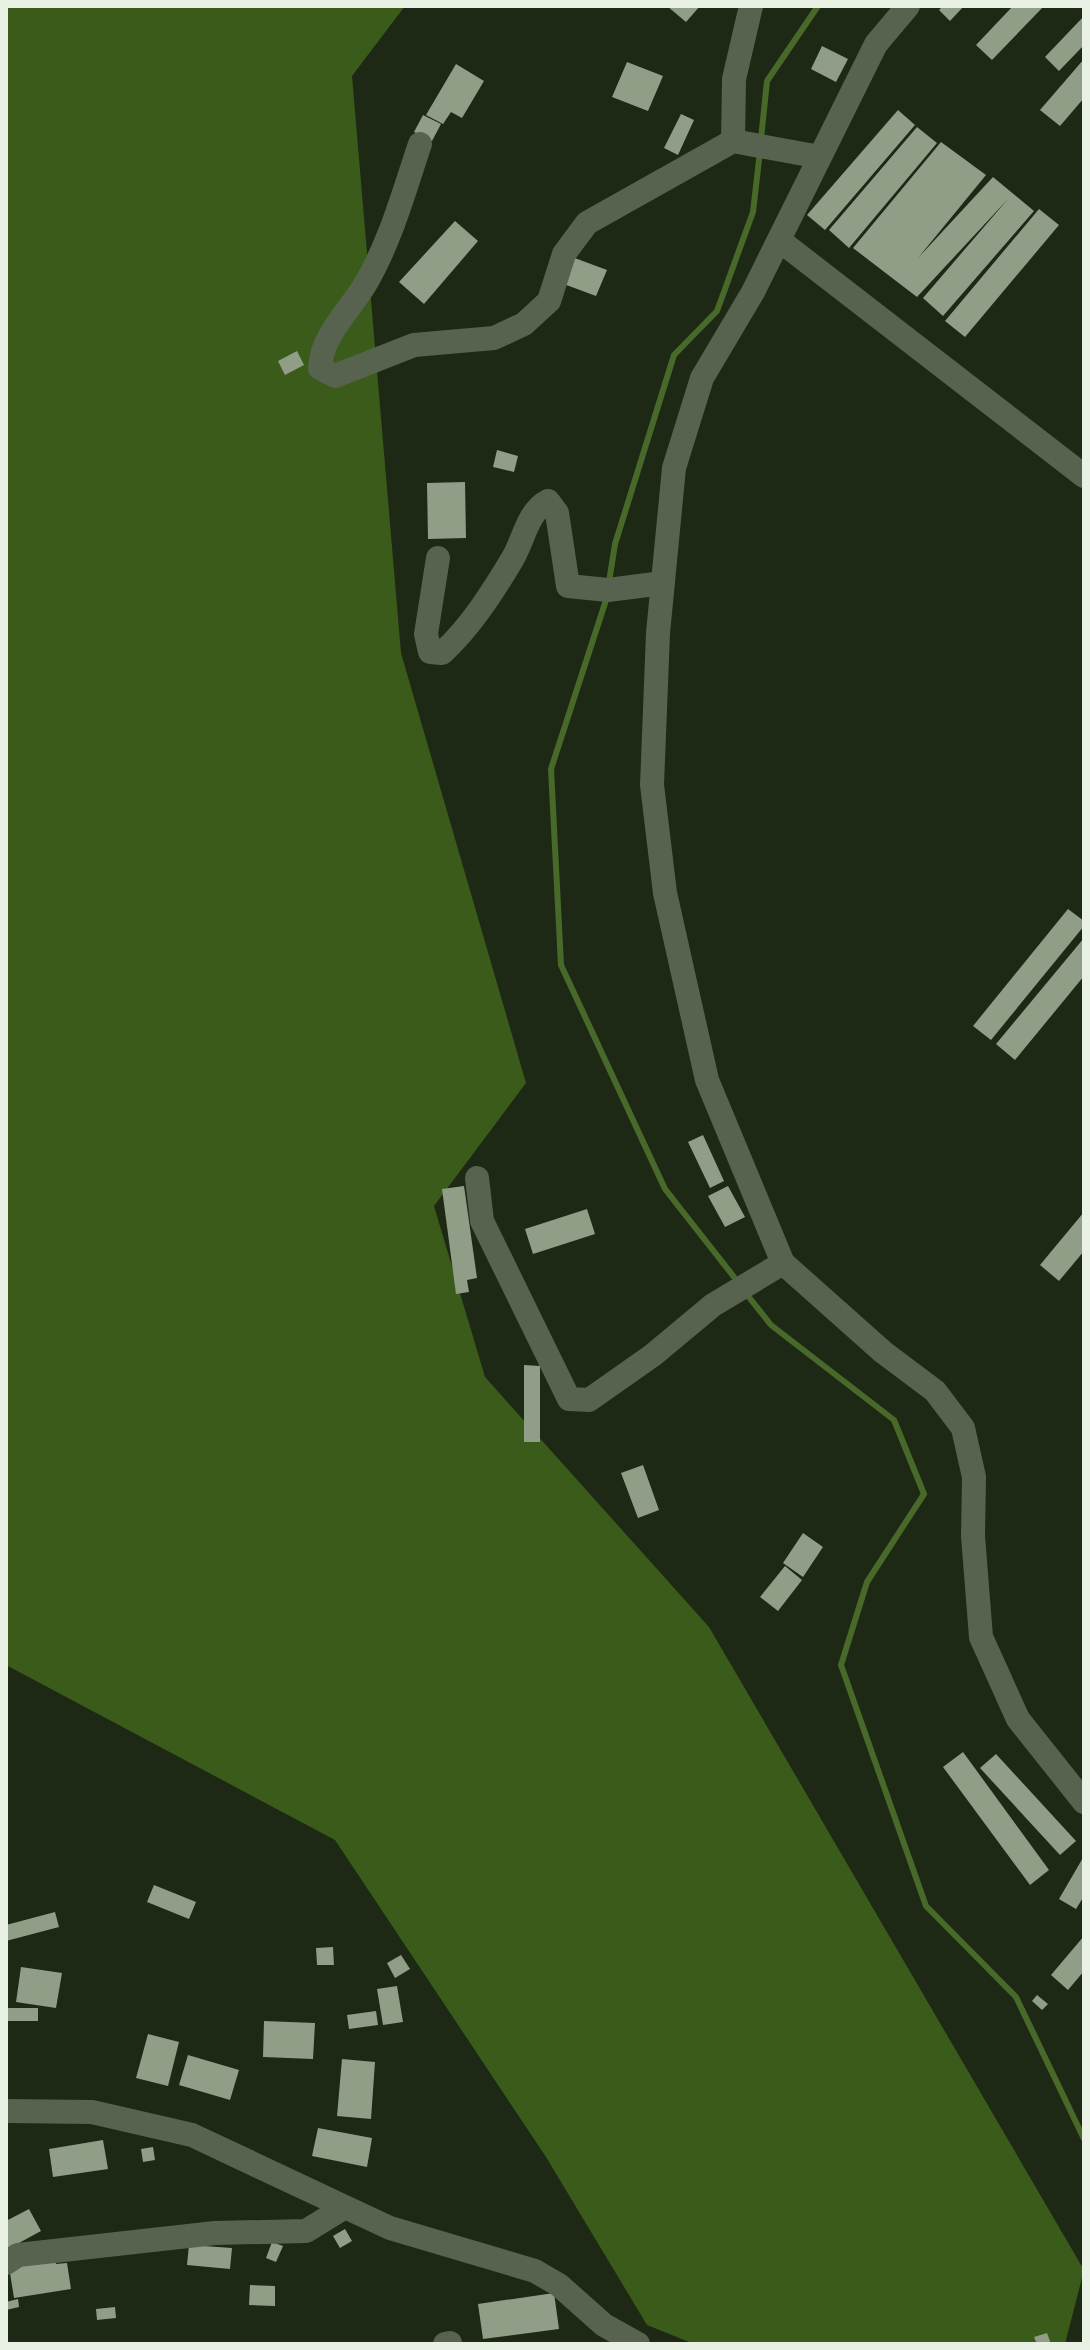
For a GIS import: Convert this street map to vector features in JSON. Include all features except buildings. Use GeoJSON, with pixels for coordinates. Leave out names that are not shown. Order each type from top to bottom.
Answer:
{"type":"FeatureCollection","features":[{"type":"Feature","properties":{"kind":"street"},"geometry":{"type":"LineString","coordinates":[[733,141],[734,79],[751,6]]}},
{"type":"Feature","properties":{"kind":"street"},"geometry":{"type":"LineString","coordinates":[[908,6],[876,44],[753,292],[702,378],[674,468],[663,583],[652,785],[665,893],[707,1080],[783,1263],[883,1352],[935,1391],[963,1428],[974,1477],[973,1536],[981,1637],[1018,1719],[1084,1802]]}},
{"type":"Feature","properties":{"kind":"street"},"geometry":{"type":"LineString","coordinates":[[420,144],[389,234],[366,283],[321,347],[320,368],[335,376],[414,345],[494,338],[524,324],[549,301],[564,254],[587,223],[733,141],[820,157]]}},
{"type":"Feature","properties":{"kind":"street"},"geometry":{"type":"LineString","coordinates":[[779,240],[1084,476]]}},
{"type":"Feature","properties":{"kind":"street"},"geometry":{"type":"LineString","coordinates":[[438,558],[426,634],[430,652],[442,653],[455,641],[513,557],[538,507],[548,501],[557,513],[568,586],[608,590],[663,583]]}},
{"type":"Feature","properties":{"kind":"street"},"geometry":{"type":"LineString","coordinates":[[477,1178],[482,1221],[569,1399],[589,1400],[653,1355],[713,1305],[783,1263]]}},
{"type":"Feature","properties":{"kind":"street"},"geometry":{"type":"LineString","coordinates":[[6,2111],[92,2112],[192,2135],[390,2228],[535,2271],[559,2285],[604,2325],[638,2344]]}},
{"type":"Feature","properties":{"kind":"street"},"geometry":{"type":"LineString","coordinates":[[6,2263],[18,2255],[215,2233],[306,2231],[345,2207]]}},
{"type":"Feature","properties":{"kind":"green space"},"geometry":{"type":"Polygon","coordinates":[[[6,6],[405,6],[352,76],[401,653],[526,1083],[434,1206],[485,1377],[709,1627],[1084,2270],[1065,2344],[694,2344],[647,2325],[546,2157],[335,1840],[6,1665],[6,6]]]}},
{"type":"Feature","properties":{"kind":"waterway"},"geometry":{"type":"LineString","coordinates":[[761,139],[767,81],[818,6]]}},
{"type":"Feature","properties":{"kind":"waterway"},"geometry":{"type":"LineString","coordinates":[[609,582],[615,544],[674,355],[717,311],[753,212],[760,151]]}},
{"type":"Feature","properties":{"kind":"waterway"},"geometry":{"type":"LineString","coordinates":[[607,597],[551,769],[561,965],[665,1189],[734,1277]]}},
{"type":"Feature","properties":{"kind":"waterway"},"geometry":{"type":"LineString","coordinates":[[748,1296],[771,1325],[894,1420],[924,1494],[867,1582],[841,1665],[926,1906],[1016,1997],[1084,2139]]}}]}
